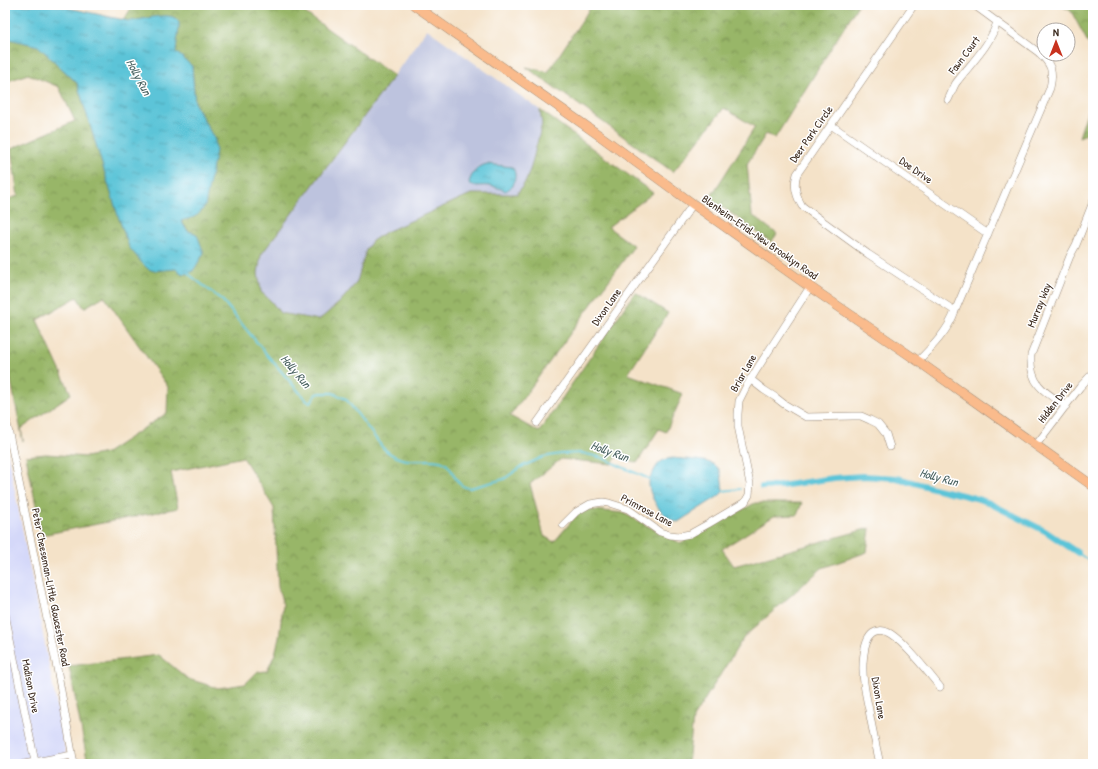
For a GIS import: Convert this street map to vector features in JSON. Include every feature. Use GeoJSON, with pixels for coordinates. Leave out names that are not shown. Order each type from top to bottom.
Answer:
{"type":"FeatureCollection","features":[{"type":"Feature","properties":{"kind":"main road","name":"Blenheim-Erial-New Brooklyn Road"},"geometry":{"type":"LineString","coordinates":[[414,5],[603,138],[810,287],[918,361],[1093,486]]}},
{"type":"Feature","properties":{"kind":"street","name":"Deer Park Circle"},"geometry":{"type":"LineString","coordinates":[[914,5],[797,174],[795,186],[802,206],[868,254],[955,311]]}},
{"type":"Feature","properties":{"kind":"street"},"geometry":{"type":"LineString","coordinates":[[918,361],[938,340],[951,322],[1050,88],[1051,82],[1050,65],[1038,52],[974,5]]}},
{"type":"Feature","properties":{"kind":"street","name":"Fawn Court"},"geometry":{"type":"LineString","coordinates":[[948,100],[955,84],[990,40],[997,22]]}},
{"type":"Feature","properties":{"kind":"street","name":"Doe Drive"},"geometry":{"type":"LineString","coordinates":[[831,125],[988,234]]}},
{"type":"Feature","properties":{"kind":"street","name":"Murray Way"},"geometry":{"type":"LineString","coordinates":[[1066,406],[1051,397],[1038,384],[1031,369],[1031,355],[1093,202]]}},
{"type":"Feature","properties":{"kind":"street","name":"Dixon Lane"},"geometry":{"type":"LineString","coordinates":[[537,424],[693,204]]}},
{"type":"Feature","properties":{"kind":"street","name":"Briar Lane"},"geometry":{"type":"LineString","coordinates":[[750,481],[738,426],[739,401],[750,379],[810,287]]}},
{"type":"Feature","properties":{"kind":"street","name":"Hidden Drive"},"geometry":{"type":"LineString","coordinates":[[1036,445],[1080,387],[1093,373]]}},
{"type":"Feature","properties":{"kind":"street"},"geometry":{"type":"LineString","coordinates":[[750,379],[784,404],[806,417],[861,416],[870,420],[878,424],[886,434],[890,447]]}},
{"type":"Feature","properties":{"kind":"street","name":"Peter Cheeseman-Little Gloucester Road"},"geometry":{"type":"LineString","coordinates":[[5,414],[57,668],[74,764]]}},
{"type":"Feature","properties":{"kind":"street","name":"Primrose Lane"},"geometry":{"type":"LineString","coordinates":[[563,525],[576,512],[590,504],[602,502],[628,509],[660,532],[679,536],[690,534],[745,502],[749,495],[750,481]]}},
{"type":"Feature","properties":{"kind":"street","name":"Madison Drive"},"geometry":{"type":"LineString","coordinates":[[5,614],[34,762]]}},
{"type":"Feature","properties":{"kind":"street","name":"Dixon Lane"},"geometry":{"type":"LineString","coordinates":[[880,764],[864,682],[865,645],[870,635],[881,630],[894,636],[905,646],[940,687]]}},
{"type":"Feature","properties":{"kind":"street"},"geometry":{"type":"LineString","coordinates":[[24,764],[72,755]]}},
{"type":"Feature","properties":{"kind":"shaded area"},"geometry":{"type":"Polygon","coordinates":[[[427,29],[540,110],[542,124],[526,181],[517,194],[471,194],[386,232],[372,241],[366,250],[357,282],[340,302],[319,320],[280,313],[271,301],[261,292],[258,273],[261,255],[370,109],[427,29]]]}},
{"type":"Feature","properties":{"kind":"shaded area"},"geometry":{"type":"Polygon","coordinates":[[[5,440],[39,614],[68,764],[5,764],[5,440]]]}},
{"type":"Feature","properties":{"kind":"green space"},"geometry":{"type":"Polygon","coordinates":[[[133,5],[294,5],[394,76],[261,255],[258,273],[261,292],[271,301],[280,313],[319,320],[340,302],[357,282],[366,250],[372,241],[386,232],[471,194],[517,194],[526,181],[531,167],[542,124],[540,110],[653,193],[608,227],[634,246],[510,416],[539,432],[635,292],[668,313],[628,374],[683,394],[666,432],[659,429],[637,463],[618,455],[612,464],[561,459],[530,484],[544,536],[554,542],[582,509],[623,513],[680,543],[755,503],[802,503],[797,515],[774,516],[722,549],[734,566],[870,528],[867,552],[822,568],[744,637],[693,718],[688,764],[88,764],[69,666],[159,655],[188,679],[218,688],[245,684],[257,672],[267,671],[275,654],[279,638],[283,605],[278,587],[274,508],[243,457],[171,472],[178,508],[42,535],[26,456],[46,454],[86,457],[106,453],[167,413],[168,387],[104,296],[84,308],[77,297],[37,320],[71,394],[21,429],[23,441],[5,351],[5,200],[18,196],[11,149],[75,121],[59,87],[28,74],[5,82],[5,37],[38,46],[77,83],[126,239],[203,250],[181,221],[215,140],[195,104],[192,66],[176,52],[129,21],[124,20],[133,5]]]}},
{"type":"Feature","properties":{"kind":"green space"},"geometry":{"type":"Polygon","coordinates":[[[592,5],[858,5],[775,138],[766,134],[747,164],[752,215],[777,234],[771,242],[710,198],[755,127],[724,108],[673,172],[526,67],[548,72],[592,5]]]}},
{"type":"Feature","properties":{"kind":"green space"},"geometry":{"type":"Polygon","coordinates":[[[1060,5],[1093,5],[1093,52],[1071,11],[1060,5]]]}},
{"type":"Feature","properties":{"kind":"green space"},"geometry":{"type":"Polygon","coordinates":[[[1093,94],[1093,131],[1079,137],[1093,94]]]}},
{"type":"Feature","properties":{"kind":"water"},"geometry":{"type":"Polygon","coordinates":[[[5,5],[55,5],[129,21],[157,16],[171,16],[179,23],[176,52],[192,66],[195,104],[215,140],[216,151],[205,206],[196,216],[181,221],[188,231],[195,233],[198,237],[204,253],[192,272],[184,274],[176,269],[154,271],[148,269],[129,247],[77,83],[38,46],[5,38],[5,5]]]}},
{"type":"Feature","properties":{"kind":"water"},"geometry":{"type":"Polygon","coordinates":[[[487,164],[512,167],[515,174],[513,186],[506,191],[492,186],[470,185],[469,182],[478,168],[487,164]]]}},
{"type":"Feature","properties":{"kind":"water"},"geometry":{"type":"Polygon","coordinates":[[[673,458],[699,460],[717,467],[721,473],[723,490],[719,496],[678,522],[667,517],[662,512],[654,500],[649,488],[651,476],[657,465],[666,459],[673,458]]]}},
{"type":"Feature","properties":{"kind":"waterway","name":"Holly Run"},"geometry":{"type":"LineString","coordinates":[[187,271],[223,301],[307,401],[311,402],[316,394],[321,393],[333,393],[346,399],[383,448],[395,456],[405,460],[436,460],[443,462],[449,466],[461,485],[470,488],[504,479],[521,467],[543,457],[560,454],[582,453],[603,458],[652,480]]}},
{"type":"Feature","properties":{"kind":"waterway","name":"Holly Run"},"geometry":{"type":"LineString","coordinates":[[762,487],[863,476],[897,478],[987,502],[1045,531],[1078,553]]}},
{"type":"Feature","properties":{"kind":"waterway","name":"Holly Run"},"geometry":{"type":"LineString","coordinates":[[721,491],[740,489]]}},
{"type":"Feature","properties":{"kind":"waterway","name":"Holly Run"},"geometry":{"type":"LineString","coordinates":[[1078,553],[1092,563]]}}]}
